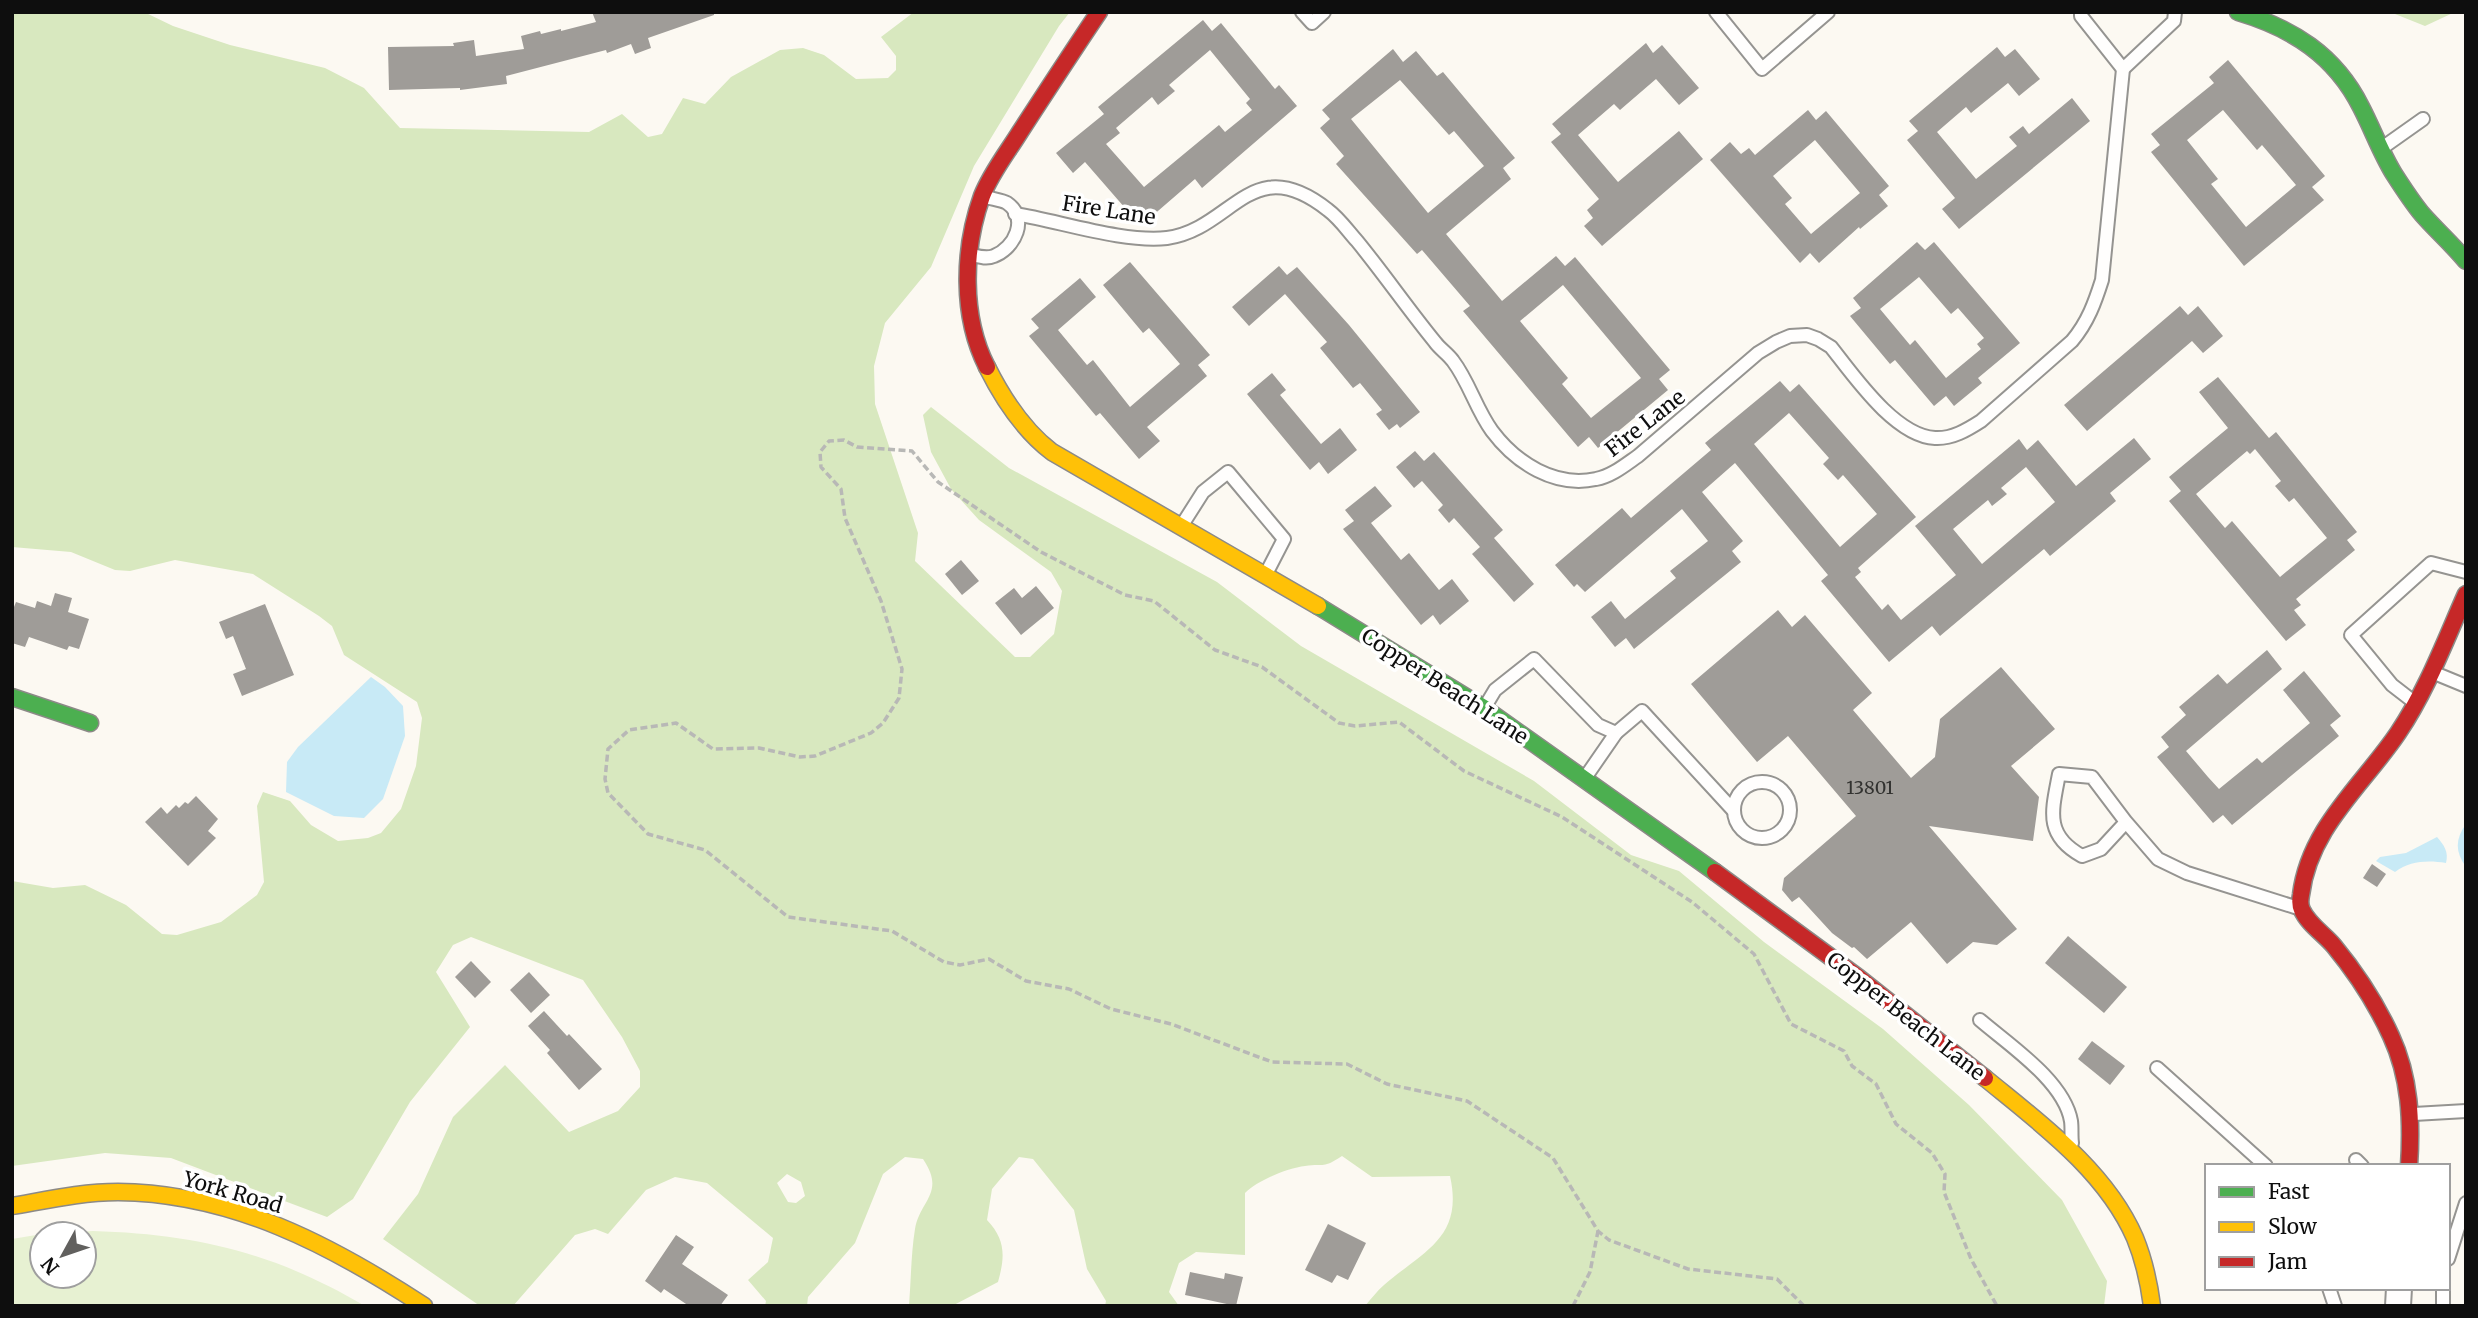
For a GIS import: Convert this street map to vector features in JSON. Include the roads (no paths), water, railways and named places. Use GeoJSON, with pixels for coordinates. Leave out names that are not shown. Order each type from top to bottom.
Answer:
{"type":"FeatureCollection","features":[{"type":"Feature","properties":{"kind":"street","name":"Copper Beach Lane"},"geometry":{"type":"LineString","coordinates":[[1099,12],[982,196],[969,255],[967,291],[975,336],[988,372],[1011,411],[1044,446],[1067,462],[1435,677],[1584,778],[1877,991],[2060,1139],[2072,1152],[2117,1206],[2138,1240],[2148,1274],[2152,1306]]}},
{"type":"Feature","properties":{"kind":"street"},"geometry":{"type":"LineString","coordinates":[[2238,12],[2269,20],[2305,40],[2341,74],[2360,106],[2379,150],[2421,213],[2466,261]]}},
{"type":"Feature","properties":{"kind":"street"},"geometry":{"type":"LineString","coordinates":[[2409,1164],[2412,1114],[2408,1086],[2399,1056],[2385,1023],[2345,960],[2302,910],[2301,897],[2306,866],[2321,832],[2398,733],[2432,672],[2466,594]]}},
{"type":"Feature","properties":{"kind":"street"},"geometry":{"type":"LineString","coordinates":[[12,696],[90,723]]}},
{"type":"Feature","properties":{"kind":"street","name":"York Road"},"geometry":{"type":"LineString","coordinates":[[12,1206],[61,1197],[117,1192],[170,1196],[222,1206],[324,1246],[373,1272],[424,1306]]}},
{"type":"Feature","properties":{"kind":"lane"},"geometry":{"type":"LineString","coordinates":[[1302,12],[1312,23],[1324,12]]}},
{"type":"Feature","properties":{"kind":"lane"},"geometry":{"type":"LineString","coordinates":[[1716,12],[1762,69],[1828,12]]}},
{"type":"Feature","properties":{"kind":"lane"},"geometry":{"type":"LineString","coordinates":[[2081,12],[2081,16],[2123,69],[2174,21],[2175,12]]}},
{"type":"Feature","properties":{"kind":"lane","name":"Fire Lane"},"geometry":{"type":"LineString","coordinates":[[982,196],[1007,203],[1015,214],[1145,239],[1167,238],[1187,233],[1242,197],[1265,188],[1284,188],[1309,195],[1332,212],[1452,360],[1492,430],[1505,446],[1530,467],[1546,475],[1580,481],[1599,479],[1638,457],[1758,354],[1790,336],[1807,335],[1818,338],[1831,347],[1900,424],[1924,437],[1938,439],[1965,431],[1981,421],[2072,341],[2083,328],[2094,306],[2102,280],[2123,69]]}},
{"type":"Feature","properties":{"kind":"lane"},"geometry":{"type":"LineString","coordinates":[[2379,150],[2423,118]]}},
{"type":"Feature","properties":{"kind":"lane"},"geometry":{"type":"LineString","coordinates":[[969,255],[985,258],[1004,250],[1016,239],[1019,227],[1015,214]]}},
{"type":"Feature","properties":{"kind":"lane"},"geometry":{"type":"LineString","coordinates":[[1180,527],[1203,492],[1228,472],[1284,539],[1265,576]]}},
{"type":"Feature","properties":{"kind":"lane"},"geometry":{"type":"LineString","coordinates":[[2415,702],[2392,685],[2351,635],[2431,563],[2466,572]]}},
{"type":"Feature","properties":{"kind":"lane"},"geometry":{"type":"LineString","coordinates":[[1483,710],[1495,690],[1534,659],[1598,725],[1616,733]]}},
{"type":"Feature","properties":{"kind":"lane"},"geometry":{"type":"LineString","coordinates":[[2432,672],[2466,686]]}},
{"type":"Feature","properties":{"kind":"lane"},"geometry":{"type":"LineString","coordinates":[[1584,778],[1616,733],[1642,711],[1734,810],[1739,827],[1754,838],[1763,839],[1780,832],[1789,817],[1790,808],[1783,791],[1775,785],[1756,783],[1740,792],[1734,810]]}},
{"type":"Feature","properties":{"kind":"lane"},"geometry":{"type":"LineString","coordinates":[[2126,822],[2101,849],[2082,856],[2066,847],[2056,832],[2052,811],[2059,774],[2092,777],[2158,859],[2187,873],[2302,910]]}},
{"type":"Feature","properties":{"kind":"lane"},"geometry":{"type":"LineString","coordinates":[[1980,1020],[2041,1072],[2061,1097],[2071,1120],[2072,1152]]}},
{"type":"Feature","properties":{"kind":"lane"},"geometry":{"type":"LineString","coordinates":[[2157,1068],[2264,1164]]}},
{"type":"Feature","properties":{"kind":"lane"},"geometry":{"type":"LineString","coordinates":[[2412,1114],[2466,1111]]}},
{"type":"Feature","properties":{"kind":"lane"},"geometry":{"type":"LineString","coordinates":[[2450,1253],[2466,1203]]}},
{"type":"Feature","properties":{"kind":"water"},"geometry":{"type":"Polygon","coordinates":[[[371,677],[403,706],[405,736],[383,799],[364,818],[334,816],[286,792],[287,762],[298,747],[371,677]]]}},
{"type":"Feature","properties":{"kind":"water"},"geometry":{"type":"Polygon","coordinates":[[[2466,824],[2466,867],[2458,846],[2466,824]]]}},
{"type":"Feature","properties":{"kind":"water"},"geometry":{"type":"Polygon","coordinates":[[[2437,837],[2445,849],[2446,863],[2419,862],[2395,872],[2376,861],[2380,857],[2406,853],[2437,837]]]}}]}
